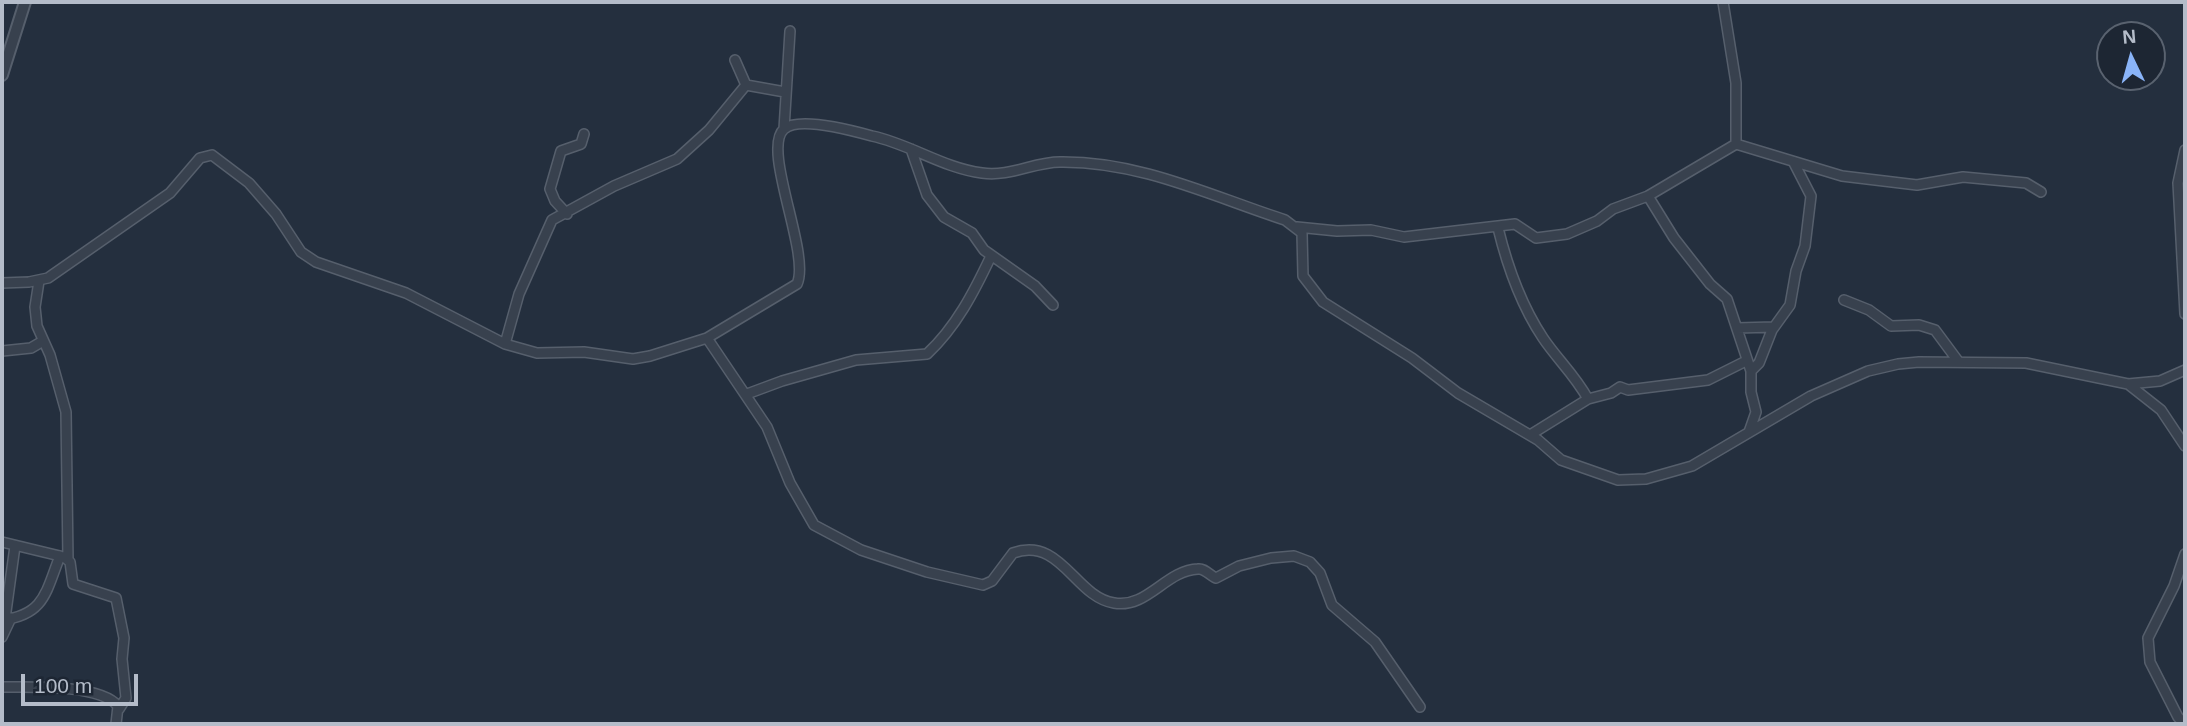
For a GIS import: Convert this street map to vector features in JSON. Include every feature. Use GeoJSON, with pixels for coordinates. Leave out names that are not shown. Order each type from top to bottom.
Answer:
{"type":"FeatureCollection","features":[{"type":"Feature","properties":{"kind":"street"},"geometry":{"type":"LineString","coordinates":[[2,75],[25,2]]}},
{"type":"Feature","properties":{"kind":"street"},"geometry":{"type":"LineString","coordinates":[[1723,2],[1736,83],[1735,144]]}},
{"type":"Feature","properties":{"kind":"street"},"geometry":{"type":"LineString","coordinates":[[2,283],[38,281],[147,210],[177,186],[200,158],[212,155],[237,171],[263,197],[308,257],[328,269],[406,293],[505,344],[537,353],[584,352],[633,359],[707,338],[737,318],[791,290],[799,280],[799,254],[788,211],[779,145],[784,129],[790,31]]}},
{"type":"Feature","properties":{"kind":"street"},"geometry":{"type":"LineString","coordinates":[[734,60],[746,85]]}},
{"type":"Feature","properties":{"kind":"street"},"geometry":{"type":"LineString","coordinates":[[746,85],[785,92]]}},
{"type":"Feature","properties":{"kind":"street"},"geometry":{"type":"LineString","coordinates":[[505,344],[519,294],[552,220],[599,194],[681,156],[709,130],[746,85]]}},
{"type":"Feature","properties":{"kind":"street"},"geometry":{"type":"LineString","coordinates":[[784,129],[814,124],[876,136],[955,167],[982,173],[1003,174],[1060,162],[1146,172],[1297,227],[1337,231],[1371,230],[1404,237],[1518,224],[1540,238],[1567,234],[1597,221],[1613,209],[1648,195],[1735,144],[1842,176],[1928,185],[1958,177],[2026,183],[2041,191]]}},
{"type":"Feature","properties":{"kind":"street"},"geometry":{"type":"LineString","coordinates":[[567,214],[555,201],[551,185],[561,151],[581,144],[584,134]]}},
{"type":"Feature","properties":{"kind":"street"},"geometry":{"type":"LineString","coordinates":[[911,149],[922,184],[935,206],[952,223],[972,233],[991,256],[1035,286],[1053,305]]}},
{"type":"Feature","properties":{"kind":"street"},"geometry":{"type":"LineString","coordinates":[[2185,150],[2178,183],[2185,314]]}},
{"type":"Feature","properties":{"kind":"street"},"geometry":{"type":"LineString","coordinates":[[1751,371],[1759,363],[1774,327],[1792,298],[1811,210],[1810,190],[1794,163]]}},
{"type":"Feature","properties":{"kind":"street"},"geometry":{"type":"LineString","coordinates":[[1648,195],[1674,238],[1710,284],[1726,297],[1751,371],[1751,392],[1756,412],[1749,432]]}},
{"type":"Feature","properties":{"kind":"street"},"geometry":{"type":"LineString","coordinates":[[1297,227],[1303,236],[1303,276],[1323,303],[1412,358],[1458,393],[1530,435],[1568,464],[1628,481],[1692,466],[1811,396],[1868,371],[1919,362],[1958,361],[2047,366],[2128,384],[2160,381],[2185,370]]}},
{"type":"Feature","properties":{"kind":"street"},"geometry":{"type":"LineString","coordinates":[[1498,228],[1508,269],[1541,335],[1578,379],[1588,398]]}},
{"type":"Feature","properties":{"kind":"street"},"geometry":{"type":"LineString","coordinates":[[747,394],[856,360],[897,359],[927,354],[978,288],[991,256]]}},
{"type":"Feature","properties":{"kind":"street"},"geometry":{"type":"LineString","coordinates":[[38,281],[35,307],[66,412],[64,558],[73,584],[111,596],[120,607],[126,698],[119,709],[116,724]]}},
{"type":"Feature","properties":{"kind":"street"},"geometry":{"type":"LineString","coordinates":[[1844,300],[1869,310],[1891,326],[1919,325],[1935,330],[1958,361]]}},
{"type":"Feature","properties":{"kind":"street"},"geometry":{"type":"LineString","coordinates":[[1737,328],[1774,327]]}},
{"type":"Feature","properties":{"kind":"street"},"geometry":{"type":"LineString","coordinates":[[707,338],[767,427],[810,520],[853,546],[927,572],[984,585],[992,581],[1013,553],[1027,550],[1039,552],[1064,564],[1100,598],[1122,604],[1136,601],[1177,574],[1201,569],[1216,578],[1255,561],[1299,558],[1318,569],[1332,605],[1375,642],[1420,707]]}},
{"type":"Feature","properties":{"kind":"street"},"geometry":{"type":"LineString","coordinates":[[2,351],[31,348],[43,341]]}},
{"type":"Feature","properties":{"kind":"street"},"geometry":{"type":"LineString","coordinates":[[1530,435],[1588,398],[1611,393],[1622,386],[1628,390],[1707,380],[1746,361]]}},
{"type":"Feature","properties":{"kind":"street"},"geometry":{"type":"LineString","coordinates":[[2128,384],[2161,410],[2185,446]]}},
{"type":"Feature","properties":{"kind":"street"},"geometry":{"type":"LineString","coordinates":[[2,542],[64,558]]}},
{"type":"Feature","properties":{"kind":"street"},"geometry":{"type":"LineString","coordinates":[[5,625],[15,546]]}},
{"type":"Feature","properties":{"kind":"street"},"geometry":{"type":"LineString","coordinates":[[2185,554],[2175,586],[2148,638],[2150,662],[2178,717],[2185,724]]}},
{"type":"Feature","properties":{"kind":"street"},"geometry":{"type":"LineString","coordinates":[[5,625],[35,609],[44,598],[64,558]]}},
{"type":"Feature","properties":{"kind":"street"},"geometry":{"type":"LineString","coordinates":[[2,687],[90,692],[113,700],[119,709]]}}]}
